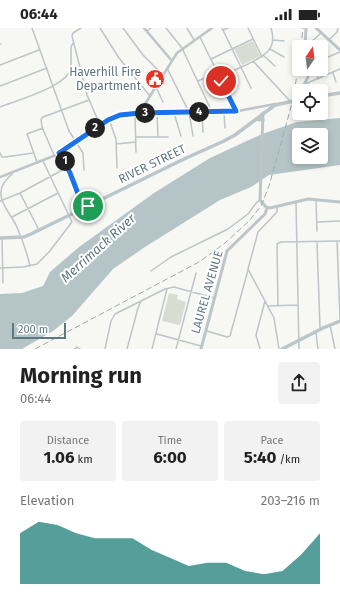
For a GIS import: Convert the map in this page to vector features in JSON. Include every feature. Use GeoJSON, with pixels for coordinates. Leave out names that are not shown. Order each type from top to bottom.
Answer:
{"type":"FeatureCollection","features":[{"type":"Feature","properties":{"kind":"main road"},"geometry":{"type":"LineString","coordinates":[[305,40],[306,28]]}},
{"type":"Feature","properties":{"kind":"main road"},"geometry":{"type":"LineString","coordinates":[[316,28],[340,51]]}},
{"type":"Feature","properties":{"kind":"main road"},"geometry":{"type":"LineString","coordinates":[[328,95],[340,94]]}},
{"type":"Feature","properties":{"kind":"main road","name":"RIVER STREET"},"geometry":{"type":"LineString","coordinates":[[1,238],[21,237],[39,230],[224,141],[235,135],[263,113],[278,104],[290,101]]}},
{"type":"Feature","properties":{"kind":"main road"},"geometry":{"type":"LineString","coordinates":[[263,113],[260,199],[267,208],[308,199],[340,202]]}},
{"type":"Feature","properties":{"kind":"main road"},"geometry":{"type":"LineString","coordinates":[[256,118],[263,121]]}},
{"type":"Feature","properties":{"kind":"main road","name":"LAUREL AVENUE"},"geometry":{"type":"LineString","coordinates":[[201,348],[227,251],[265,214],[267,208]]}},
{"type":"Feature","properties":{"kind":"main road"},"geometry":{"type":"LineString","coordinates":[[282,349],[340,321]]}},
{"type":"Feature","properties":{"kind":"street"},"geometry":{"type":"LineString","coordinates":[[32,28],[70,131],[83,153],[84,170]]}},
{"type":"Feature","properties":{"kind":"street"},"geometry":{"type":"LineString","coordinates":[[81,28],[73,33],[73,43],[89,100],[100,125]]}},
{"type":"Feature","properties":{"kind":"street"},"geometry":{"type":"LineString","coordinates":[[100,28],[119,58],[150,96]]}},
{"type":"Feature","properties":{"kind":"street"},"geometry":{"type":"LineString","coordinates":[[123,28],[142,55],[163,76]]}},
{"type":"Feature","properties":{"kind":"street"},"geometry":{"type":"LineString","coordinates":[[144,28],[172,61]]}},
{"type":"Feature","properties":{"kind":"street"},"geometry":{"type":"LineString","coordinates":[[147,31],[151,28]]}},
{"type":"Feature","properties":{"kind":"street"},"geometry":{"type":"LineString","coordinates":[[166,28],[182,48],[212,112]]}},
{"type":"Feature","properties":{"kind":"street"},"geometry":{"type":"LineString","coordinates":[[187,28],[194,40]]}},
{"type":"Feature","properties":{"kind":"street"},"geometry":{"type":"LineString","coordinates":[[140,113],[177,53],[212,28]]}},
{"type":"Feature","properties":{"kind":"street"},"geometry":{"type":"LineString","coordinates":[[228,28],[222,29],[250,88]]}},
{"type":"Feature","properties":{"kind":"street"},"geometry":{"type":"LineString","coordinates":[[248,28],[263,56],[275,66]]}},
{"type":"Feature","properties":{"kind":"street"},"geometry":{"type":"LineString","coordinates":[[219,77],[263,56],[270,49],[273,40],[271,28]]}},
{"type":"Feature","properties":{"kind":"street"},"geometry":{"type":"LineString","coordinates":[[329,40],[337,32],[338,28]]}},
{"type":"Feature","properties":{"kind":"street"},"geometry":{"type":"LineString","coordinates":[[313,40],[321,33]]}},
{"type":"Feature","properties":{"kind":"street"},"geometry":{"type":"LineString","coordinates":[[200,36],[236,111]]}},
{"type":"Feature","properties":{"kind":"street"},"geometry":{"type":"LineString","coordinates":[[211,59],[254,39]]}},
{"type":"Feature","properties":{"kind":"street"},"geometry":{"type":"LineString","coordinates":[[273,40],[284,41]]}},
{"type":"Feature","properties":{"kind":"street"},"geometry":{"type":"LineString","coordinates":[[0,106],[58,84],[70,72],[70,47],[73,43]]}},
{"type":"Feature","properties":{"kind":"street"},"geometry":{"type":"LineString","coordinates":[[270,49],[284,57]]}},
{"type":"Feature","properties":{"kind":"street"},"geometry":{"type":"LineString","coordinates":[[0,65],[40,50]]}},
{"type":"Feature","properties":{"kind":"street"},"geometry":{"type":"LineString","coordinates":[[328,57],[340,51]]}},
{"type":"Feature","properties":{"kind":"street"},"geometry":{"type":"LineString","coordinates":[[253,61],[290,101]]}},
{"type":"Feature","properties":{"kind":"street"},"geometry":{"type":"LineString","coordinates":[[0,86],[47,68]]}},
{"type":"Feature","properties":{"kind":"street"},"geometry":{"type":"LineString","coordinates":[[167,68],[189,112],[193,136]]}},
{"type":"Feature","properties":{"kind":"street"},"geometry":{"type":"LineString","coordinates":[[306,84],[340,69]]}},
{"type":"Feature","properties":{"kind":"street"},"geometry":{"type":"LineString","coordinates":[[198,82],[217,72]]}},
{"type":"Feature","properties":{"kind":"street"},"geometry":{"type":"LineString","coordinates":[[333,72],[336,82]]}},
{"type":"Feature","properties":{"kind":"street"},"geometry":{"type":"LineString","coordinates":[[156,87],[163,102]]}},
{"type":"Feature","properties":{"kind":"street"},"geometry":{"type":"LineString","coordinates":[[55,155],[43,128],[41,121],[43,117],[89,100]]}},
{"type":"Feature","properties":{"kind":"street"},"geometry":{"type":"LineString","coordinates":[[0,177],[43,161],[59,153],[109,119],[120,115],[135,113],[224,112],[260,108],[278,104]]}},
{"type":"Feature","properties":{"kind":"street"},"geometry":{"type":"LineString","coordinates":[[144,106],[144,113]]}},
{"type":"Feature","properties":{"kind":"street"},"geometry":{"type":"LineString","coordinates":[[260,108],[263,113]]}},
{"type":"Feature","properties":{"kind":"street"},"geometry":{"type":"LineString","coordinates":[[174,112],[180,136]]}},
{"type":"Feature","properties":{"kind":"street"},"geometry":{"type":"LineString","coordinates":[[202,112],[203,132]]}},
{"type":"Feature","properties":{"kind":"street"},"geometry":{"type":"LineString","coordinates":[[224,112],[224,128]]}},
{"type":"Feature","properties":{"kind":"street"},"geometry":{"type":"LineString","coordinates":[[135,113],[136,152]]}},
{"type":"Feature","properties":{"kind":"street"},"geometry":{"type":"LineString","coordinates":[[157,113],[158,137]]}},
{"type":"Feature","properties":{"kind":"street"},"geometry":{"type":"LineString","coordinates":[[109,119],[115,136],[117,168]]}},
{"type":"Feature","properties":{"kind":"street"},"geometry":{"type":"LineString","coordinates":[[37,163],[28,134],[43,128]]}},
{"type":"Feature","properties":{"kind":"street"},"geometry":{"type":"LineString","coordinates":[[136,138],[168,138]]}},
{"type":"Feature","properties":{"kind":"street"},"geometry":{"type":"LineString","coordinates":[[116,144],[136,142]]}},
{"type":"Feature","properties":{"kind":"street"},"geometry":{"type":"LineString","coordinates":[[0,153],[2,157],[33,153]]}},
{"type":"Feature","properties":{"kind":"street"},"geometry":{"type":"LineString","coordinates":[[59,153],[68,167],[85,208]]}},
{"type":"Feature","properties":{"kind":"street"},"geometry":{"type":"LineString","coordinates":[[1,268],[38,264],[68,229],[72,222],[43,161]]}},
{"type":"Feature","properties":{"kind":"street"},"geometry":{"type":"LineString","coordinates":[[1,201],[20,193],[68,167]]}},
{"type":"Feature","properties":{"kind":"street"},"geometry":{"type":"LineString","coordinates":[[12,172],[2,189],[1,201],[12,216],[21,237],[30,266]]}},
{"type":"Feature","properties":{"kind":"street"},"geometry":{"type":"LineString","coordinates":[[20,193],[39,230]]}},
{"type":"Feature","properties":{"kind":"street"},"geometry":{"type":"LineString","coordinates":[[12,216],[58,193]]}},
{"type":"Feature","properties":{"kind":"street"},"geometry":{"type":"LineString","coordinates":[[151,271],[171,257],[228,229],[248,214],[260,199]]}},
{"type":"Feature","properties":{"kind":"street"},"geometry":{"type":"LineString","coordinates":[[316,200],[317,231]]}},
{"type":"Feature","properties":{"kind":"street"},"geometry":{"type":"LineString","coordinates":[[296,202],[299,349]]}},
{"type":"Feature","properties":{"kind":"street"},"geometry":{"type":"LineString","coordinates":[[205,330],[227,337],[230,336],[258,232],[277,212],[277,207]]}},
{"type":"Feature","properties":{"kind":"street"},"geometry":{"type":"LineString","coordinates":[[317,222],[340,221]]}},
{"type":"Feature","properties":{"kind":"street"},"geometry":{"type":"LineString","coordinates":[[1,238],[1,268],[3,283]]}},
{"type":"Feature","properties":{"kind":"street"},"geometry":{"type":"LineString","coordinates":[[317,241],[318,349]]}},
{"type":"Feature","properties":{"kind":"street"},"geometry":{"type":"LineString","coordinates":[[278,306],[277,244],[281,242],[339,241],[340,321]]}},
{"type":"Feature","properties":{"kind":"street"},"geometry":{"type":"LineString","coordinates":[[248,269],[268,306],[276,325],[279,349]]}},
{"type":"Feature","properties":{"kind":"street"},"geometry":{"type":"LineString","coordinates":[[176,349],[196,273]]}},
{"type":"Feature","properties":{"kind":"street"},"geometry":{"type":"LineString","coordinates":[[105,349],[111,321],[114,315],[167,288],[172,287],[214,298]]}},
{"type":"Feature","properties":{"kind":"street"},"geometry":{"type":"LineString","coordinates":[[152,349],[167,288]]}},
{"type":"Feature","properties":{"kind":"street"},"geometry":{"type":"LineString","coordinates":[[127,349],[141,301]]}},
{"type":"Feature","properties":{"kind":"street"},"geometry":{"type":"LineString","coordinates":[[260,349],[256,335],[265,301]]}},
{"type":"Feature","properties":{"kind":"street"},"geometry":{"type":"LineString","coordinates":[[268,306],[298,305]]}},
{"type":"Feature","properties":{"kind":"street"},"geometry":{"type":"LineString","coordinates":[[330,325],[335,349]]}},
{"type":"Feature","properties":{"kind":"street"},"geometry":{"type":"LineString","coordinates":[[156,334],[201,348]]}},
{"type":"Feature","properties":{"kind":"street"},"geometry":{"type":"LineString","coordinates":[[75,349],[78,347],[80,349]]}},
{"type":"Feature","properties":{"kind":"shaded area"},"geometry":{"type":"Polygon","coordinates":[[[253,41],[260,56],[242,65],[234,49],[253,41]]]}},
{"type":"Feature","properties":{"kind":"shaded area"},"geometry":{"type":"Polygon","coordinates":[[[169,293],[178,295],[177,299],[186,302],[180,325],[162,321],[169,293]]]}},
{"type":"Feature","properties":{"kind":"water","name":"Merrimack River"},"geometry":{"type":"Polygon","coordinates":[[[340,118],[340,165],[269,175],[251,187],[220,200],[113,269],[72,316],[53,331],[22,349],[0,349],[0,294],[22,293],[43,286],[50,272],[79,247],[154,193],[210,158],[262,134],[297,122],[340,118]]]}},
{"type":"Feature","properties":{"kind":"railway"},"geometry":{"type":"LineString","coordinates":[[302,40],[303,28]]}},
{"type":"Feature","properties":{"kind":"railway"},"geometry":{"type":"LineString","coordinates":[[35,349],[199,262],[225,243],[249,221],[261,206],[269,186],[291,107],[297,76]]}},
{"type":"Feature","properties":{"kind":"place","name":"Haverhill Fire Department"},"geometry":{"type":"Point","coordinates":[155,79]}},
{"type":"Feature","properties":{"kind":"route"},"geometry":{"type":"LineString","coordinates":[[88,206],[85,208],[81,201],[67,163],[59,153],[111,118],[124,114],[236,111],[221,81]]}}]}
